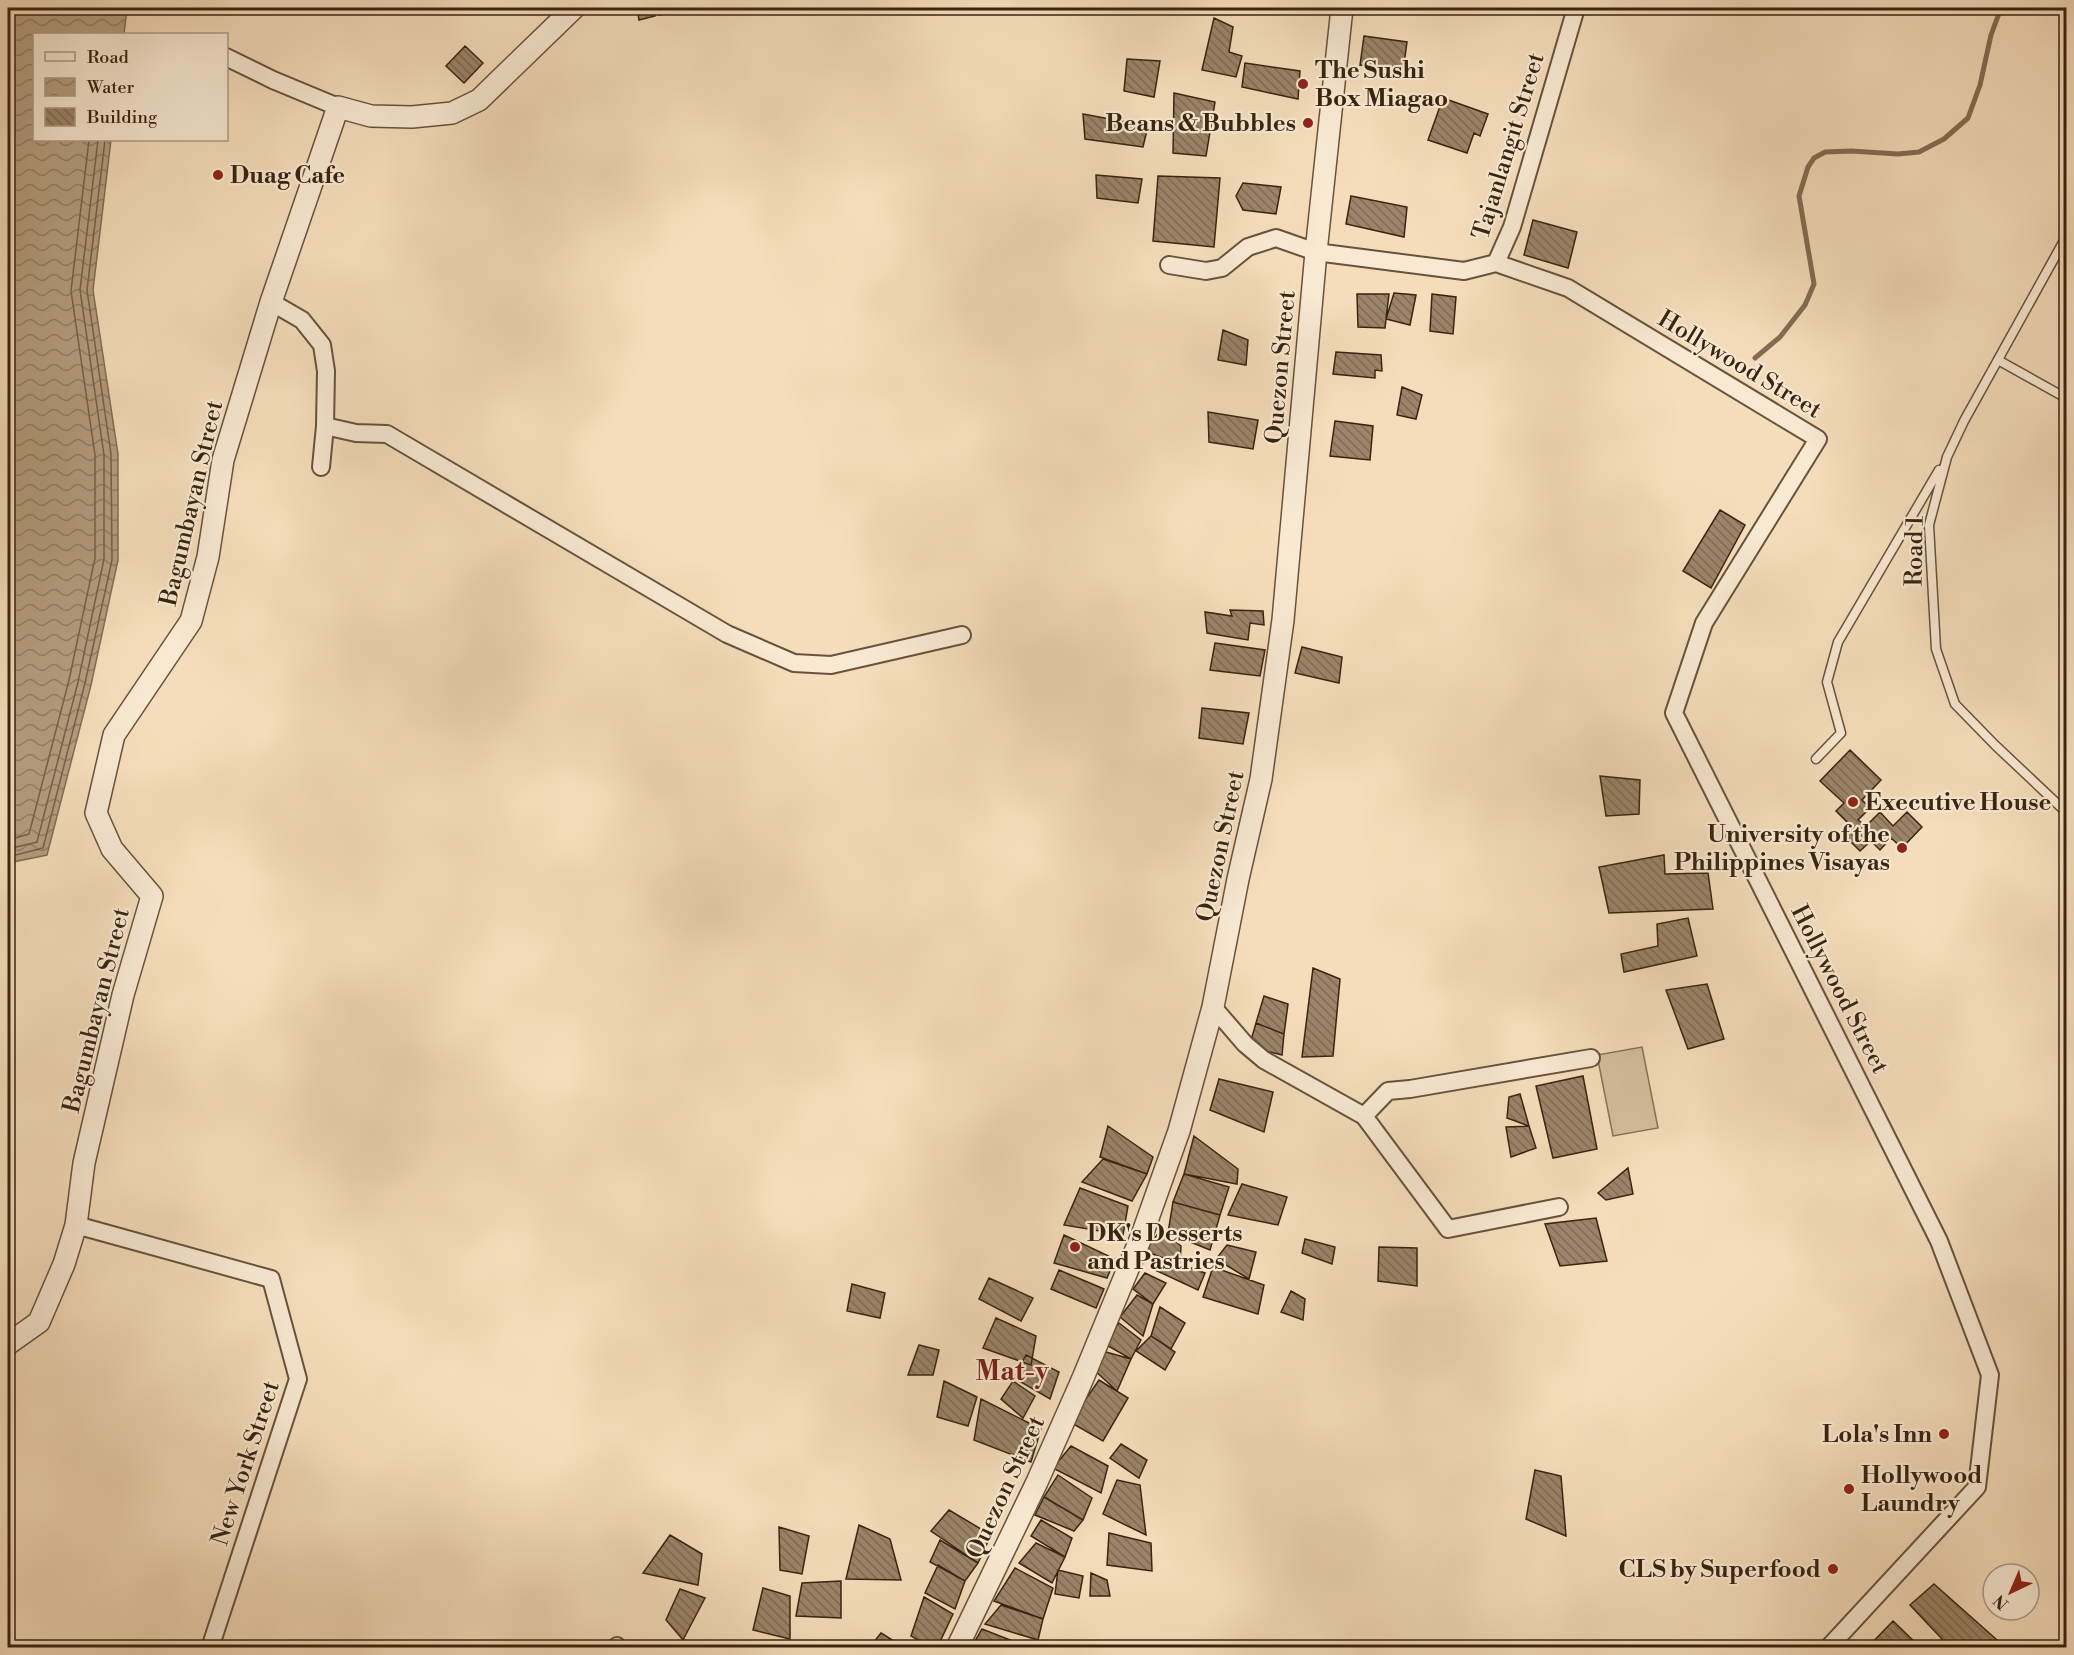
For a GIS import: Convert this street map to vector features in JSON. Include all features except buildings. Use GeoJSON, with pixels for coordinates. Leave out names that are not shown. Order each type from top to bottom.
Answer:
{"type":"FeatureCollection","features":[{"type":"Feature","properties":{"kind":"street"},"geometry":{"type":"LineString","coordinates":[[228,58],[338,107],[371,117],[412,117],[452,113],[478,100],[574,8]]}},
{"type":"Feature","properties":{"kind":"street","name":"Quezon Street"},"geometry":{"type":"LineString","coordinates":[[957,1647],[1083,1378],[1142,1235],[1179,1131],[1214,1007],[1238,879],[1261,779],[1281,632],[1316,252],[1342,8]]}},
{"type":"Feature","properties":{"kind":"street","name":"Tajanlangit Street"},"geometry":{"type":"LineString","coordinates":[[1169,264],[1206,271],[1222,268],[1248,247],[1276,238],[1316,252],[1464,271],[1496,263],[1512,227],[1576,8]]}},
{"type":"Feature","properties":{"kind":"street","name":"Bagumbayan Street"},"geometry":{"type":"LineString","coordinates":[[8,1344],[39,1322],[64,1264],[76,1226],[84,1163],[123,995],[152,896],[112,849],[96,813],[114,735],[190,621],[208,557],[223,460],[271,302],[338,107]]}},
{"type":"Feature","properties":{"kind":"street","name":"Hollywood Street"},"geometry":{"type":"LineString","coordinates":[[1496,263],[1568,288],[1818,439],[1704,623],[1674,713],[1939,1241],[1990,1375],[1977,1487],[1828,1647]]}},
{"type":"Feature","properties":{"kind":"street"},"geometry":{"type":"LineString","coordinates":[[271,302],[302,320],[322,345],[326,371],[325,426],[321,467]]}},
{"type":"Feature","properties":{"kind":"street"},"geometry":{"type":"LineString","coordinates":[[325,426],[356,433],[387,434],[726,634],[794,663],[831,665],[962,635]]}},
{"type":"Feature","properties":{"kind":"street"},"geometry":{"type":"LineString","coordinates":[[1214,1007],[1245,1044],[1264,1060],[1364,1116],[1448,1229],[1559,1207]]}},
{"type":"Feature","properties":{"kind":"street"},"geometry":{"type":"LineString","coordinates":[[1364,1116],[1388,1091],[1591,1058]]}},
{"type":"Feature","properties":{"kind":"street","name":"New York Street"},"geometry":{"type":"LineString","coordinates":[[76,1226],[271,1279],[298,1379],[210,1647]]}},
{"type":"Feature","properties":{"kind":"lane","name":"Road 1"},"geometry":{"type":"LineString","coordinates":[[2067,237],[1947,457],[1929,525],[1936,649],[1955,704],[2067,812]]}},
{"type":"Feature","properties":{"kind":"lane"},"geometry":{"type":"LineString","coordinates":[[1998,360],[2067,398]]}},
{"type":"Feature","properties":{"kind":"lane"},"geometry":{"type":"LineString","coordinates":[[1816,759],[1841,733],[1827,682],[1838,642],[1947,457]]}},
{"type":"Feature","properties":{"kind":"shaded area"},"geometry":{"type":"Polygon","coordinates":[[[1642,1047],[1658,1128],[1613,1136],[1597,1055],[1642,1047]]]}},
{"type":"Feature","properties":{"kind":"water"},"geometry":{"type":"Polygon","coordinates":[[[8,8],[127,8],[124,33],[33,33],[33,141],[111,141],[93,290],[118,454],[118,560],[91,685],[47,855],[8,863],[8,8]]]}},
{"type":"Feature","properties":{"kind":"waterway"},"geometry":{"type":"LineString","coordinates":[[1755,358],[1780,337],[1805,305],[1814,284],[1799,196],[1808,167],[1814,158],[1825,152],[1898,154],[1919,152],[1944,139],[1968,118],[1980,85],[1991,35],[2001,8]]}},
{"type":"Feature","properties":{"kind":"place","name":"The Sushi Box Miagao"},"geometry":{"type":"Point","coordinates":[1303,84]}},
{"type":"Feature","properties":{"kind":"place","name":"Beans & Bubbles"},"geometry":{"type":"Point","coordinates":[1308,123]}},
{"type":"Feature","properties":{"kind":"place","name":"Duag Cafe"},"geometry":{"type":"Point","coordinates":[218,175]}},
{"type":"Feature","properties":{"kind":"place","name":"Executive House"},"geometry":{"type":"Point","coordinates":[1853,802]}},
{"type":"Feature","properties":{"kind":"place","name":"University of the Philippines Visayas"},"geometry":{"type":"Point","coordinates":[1902,848]}},
{"type":"Feature","properties":{"kind":"place","name":"DK's Desserts and Pastries"},"geometry":{"type":"Point","coordinates":[1075,1247]}},
{"type":"Feature","properties":{"kind":"place","name":"Lola's Inn"},"geometry":{"type":"Point","coordinates":[1944,1434]}},
{"type":"Feature","properties":{"kind":"place","name":"Hollywood Laundry"},"geometry":{"type":"Point","coordinates":[1849,1489]}},
{"type":"Feature","properties":{"kind":"place","name":"CLS by Superfood"},"geometry":{"type":"Point","coordinates":[1833,1569]}},
{"type":"Feature","properties":{"kind":"district","name":"Mat-y"},"geometry":{"type":"Point","coordinates":[1012,1371]}}]}
